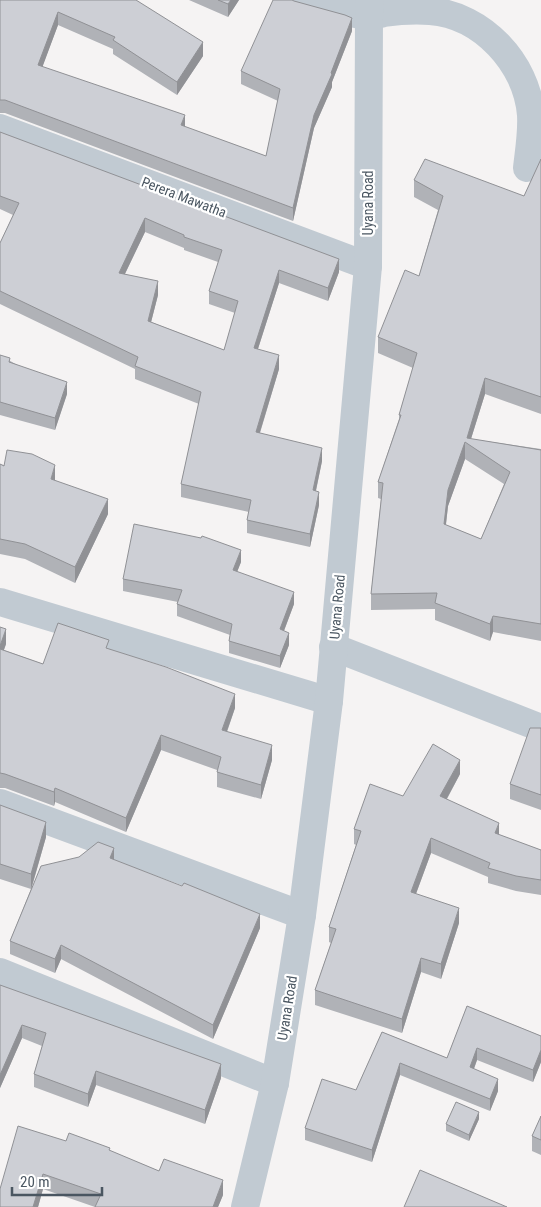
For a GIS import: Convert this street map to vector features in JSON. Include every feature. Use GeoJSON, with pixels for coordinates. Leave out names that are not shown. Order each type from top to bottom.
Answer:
{"type":"FeatureCollection","features":[{"type":"Feature","properties":{"kind":"street"},"geometry":{"type":"LineString","coordinates":[[298,0],[319,7],[369,8],[386,13],[430,11],[460,18],[476,26],[490,37],[514,64],[525,89],[531,113],[531,135],[527,168]]}},
{"type":"Feature","properties":{"kind":"street","name":"Uyana Road"},"geometry":{"type":"LineString","coordinates":[[245,1207],[275,1083],[302,915],[329,701],[368,266],[369,8]]}},
{"type":"Feature","properties":{"kind":"street","name":"Perera Mawatha"},"geometry":{"type":"LineString","coordinates":[[0,128],[368,266]]}},
{"type":"Feature","properties":{"kind":"street"},"geometry":{"type":"LineString","coordinates":[[0,602],[329,701]]}},
{"type":"Feature","properties":{"kind":"street"},"geometry":{"type":"LineString","coordinates":[[333,647],[541,728]]}},
{"type":"Feature","properties":{"kind":"street"},"geometry":{"type":"LineString","coordinates":[[0,803],[302,915]]}},
{"type":"Feature","properties":{"kind":"street"},"geometry":{"type":"LineString","coordinates":[[0,972],[275,1083]]}},
{"type":"Feature","properties":{"kind":"building"},"geometry":{"type":"Polygon","coordinates":[[[0,0],[136,0],[203,42],[177,82],[113,40],[115,37],[58,12],[38,65],[185,115],[181,125],[266,156],[280,89],[241,71],[273,0],[292,0],[352,18],[332,74],[314,115],[293,208],[5,100],[0,100],[0,0]]]}},
{"type":"Feature","properties":{"kind":"building"},"geometry":{"type":"Polygon","coordinates":[[[218,0],[231,0],[228,4],[218,0]]]}},
{"type":"Feature","properties":{"kind":"building"},"geometry":{"type":"Polygon","coordinates":[[[0,132],[339,259],[328,288],[279,270],[254,348],[279,355],[256,432],[322,448],[313,490],[319,492],[310,534],[247,520],[251,500],[181,484],[201,392],[135,366],[138,357],[0,291],[0,243],[19,203],[0,196],[0,132]],[[145,218],[119,273],[158,281],[148,321],[224,350],[238,301],[209,291],[222,250],[184,237],[184,235],[145,218]]]}},
{"type":"Feature","properties":{"kind":"building"},"geometry":{"type":"Polygon","coordinates":[[[425,159],[524,196],[541,159],[541,397],[485,378],[467,438],[541,450],[541,624],[493,616],[490,624],[435,603],[437,593],[371,594],[383,483],[378,482],[401,415],[399,415],[417,353],[378,337],[405,270],[419,276],[443,196],[414,180],[425,159]],[[465,442],[448,490],[444,524],[481,539],[510,472],[465,442]]]}},
{"type":"Feature","properties":{"kind":"building"},"geometry":{"type":"Polygon","coordinates":[[[0,355],[10,358],[9,362],[67,382],[55,418],[0,402],[0,355]]]}},
{"type":"Feature","properties":{"kind":"building"},"geometry":{"type":"Polygon","coordinates":[[[7,450],[32,454],[55,465],[51,479],[108,499],[75,567],[25,544],[0,539],[0,464],[4,466],[7,450]]]}},
{"type":"Feature","properties":{"kind":"building"},"geometry":{"type":"Polygon","coordinates":[[[134,524],[201,538],[202,536],[241,550],[233,570],[294,592],[280,629],[289,633],[280,656],[229,641],[232,624],[177,604],[182,590],[123,579],[134,524]]]}},
{"type":"Feature","properties":{"kind":"building"},"geometry":{"type":"Polygon","coordinates":[[[58,623],[109,640],[106,648],[166,667],[235,694],[222,730],[272,745],[261,785],[217,772],[221,757],[161,735],[126,818],[55,788],[54,792],[0,773],[0,649],[43,664],[58,623]]]}},
{"type":"Feature","properties":{"kind":"building"},"geometry":{"type":"Polygon","coordinates":[[[0,627],[6,629],[0,646],[0,627]]]}},
{"type":"Feature","properties":{"kind":"building"},"geometry":{"type":"Polygon","coordinates":[[[530,728],[541,728],[541,795],[510,784],[530,728]]]}},
{"type":"Feature","properties":{"kind":"building"},"geometry":{"type":"Polygon","coordinates":[[[433,744],[460,760],[440,796],[499,823],[495,833],[541,850],[541,880],[516,876],[488,868],[490,863],[431,838],[411,892],[459,908],[441,964],[421,958],[402,1019],[315,990],[336,929],[329,927],[361,831],[354,829],[370,784],[403,796],[433,744]]]}},
{"type":"Feature","properties":{"kind":"building"},"geometry":{"type":"Polygon","coordinates":[[[0,805],[46,822],[31,874],[0,864],[0,805]]]}},
{"type":"Feature","properties":{"kind":"building"},"geometry":{"type":"Polygon","coordinates":[[[98,842],[114,848],[110,858],[182,886],[184,883],[260,914],[213,1025],[61,945],[55,959],[10,941],[41,866],[79,857],[98,842]]]}},
{"type":"Feature","properties":{"kind":"building"},"geometry":{"type":"Polygon","coordinates":[[[0,985],[221,1064],[205,1110],[96,1071],[88,1094],[34,1074],[46,1033],[22,1025],[0,1075],[0,985]]]}},
{"type":"Feature","properties":{"kind":"building"},"geometry":{"type":"Polygon","coordinates":[[[467,1006],[541,1036],[541,1050],[533,1070],[477,1048],[470,1067],[498,1079],[490,1099],[400,1063],[372,1150],[305,1128],[322,1079],[356,1090],[382,1032],[447,1058],[467,1006]]]}},
{"type":"Feature","properties":{"kind":"building"},"geometry":{"type":"Polygon","coordinates":[[[456,1102],[479,1112],[469,1135],[446,1124],[456,1102]]]}},
{"type":"Feature","properties":{"kind":"building"},"geometry":{"type":"Polygon","coordinates":[[[541,1116],[541,1140],[532,1136],[541,1116]]]}},
{"type":"Feature","properties":{"kind":"building"},"geometry":{"type":"Polygon","coordinates":[[[18,1126],[66,1141],[69,1133],[110,1148],[109,1150],[159,1171],[164,1159],[223,1180],[213,1207],[95,1207],[101,1194],[43,1174],[33,1207],[0,1207],[0,1189],[18,1126]]]}},
{"type":"Feature","properties":{"kind":"building"},"geometry":{"type":"Polygon","coordinates":[[[420,1170],[507,1207],[404,1207],[420,1170]]]}}]}
